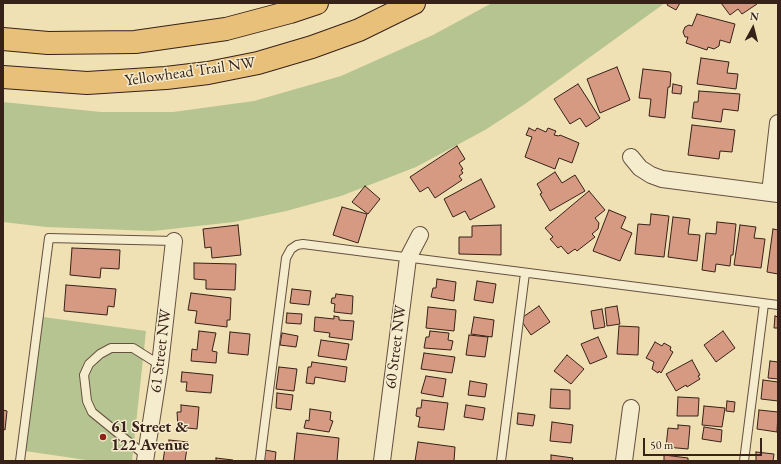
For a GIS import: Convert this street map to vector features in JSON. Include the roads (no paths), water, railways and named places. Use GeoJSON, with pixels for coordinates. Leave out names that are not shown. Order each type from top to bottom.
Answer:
{"type":"FeatureCollection","features":[{"type":"Feature","properties":{"kind":"highway"},"geometry":{"type":"LineString","coordinates":[[3,39],[48,43],[135,42],[226,29],[295,8],[317,3]]}},
{"type":"Feature","properties":{"kind":"highway","name":"Yellowhead Trail NW"},"geometry":{"type":"LineString","coordinates":[[3,77],[87,83],[136,81],[208,72],[258,63],[312,47],[359,30],[414,3]]}},
{"type":"Feature","properties":{"kind":"street"},"geometry":{"type":"LineString","coordinates":[[631,157],[640,168],[662,179],[774,193],[778,123]]}},
{"type":"Feature","properties":{"kind":"street","name":"60 Street NW"},"geometry":{"type":"LineString","coordinates":[[382,461],[408,258],[420,235]]}},
{"type":"Feature","properties":{"kind":"street","name":"61 Street NW"},"geometry":{"type":"LineString","coordinates":[[146,458],[160,365],[174,241]]}},
{"type":"Feature","properties":{"kind":"street"},"geometry":{"type":"LineString","coordinates":[[624,461],[631,408]]}},
{"type":"Feature","properties":{"kind":"lane"},"geometry":{"type":"LineString","coordinates":[[20,461],[49,238],[174,241]]}},
{"type":"Feature","properties":{"kind":"lane"},"geometry":{"type":"LineString","coordinates":[[260,461],[286,258],[291,249],[303,244],[778,306]]}},
{"type":"Feature","properties":{"kind":"lane"},"geometry":{"type":"LineString","coordinates":[[501,461],[525,273]]}},
{"type":"Feature","properties":{"kind":"lane"},"geometry":{"type":"LineString","coordinates":[[744,461],[764,304]]}},
{"type":"Feature","properties":{"kind":"lane"},"geometry":{"type":"LineString","coordinates":[[146,458],[92,412],[88,401],[84,374],[89,364],[100,354],[111,348],[133,348],[160,365]]}},
{"type":"Feature","properties":{"kind":"place","name":"61 Street & 122 Avenue"},"geometry":{"type":"Point","coordinates":[103,437]}}]}
